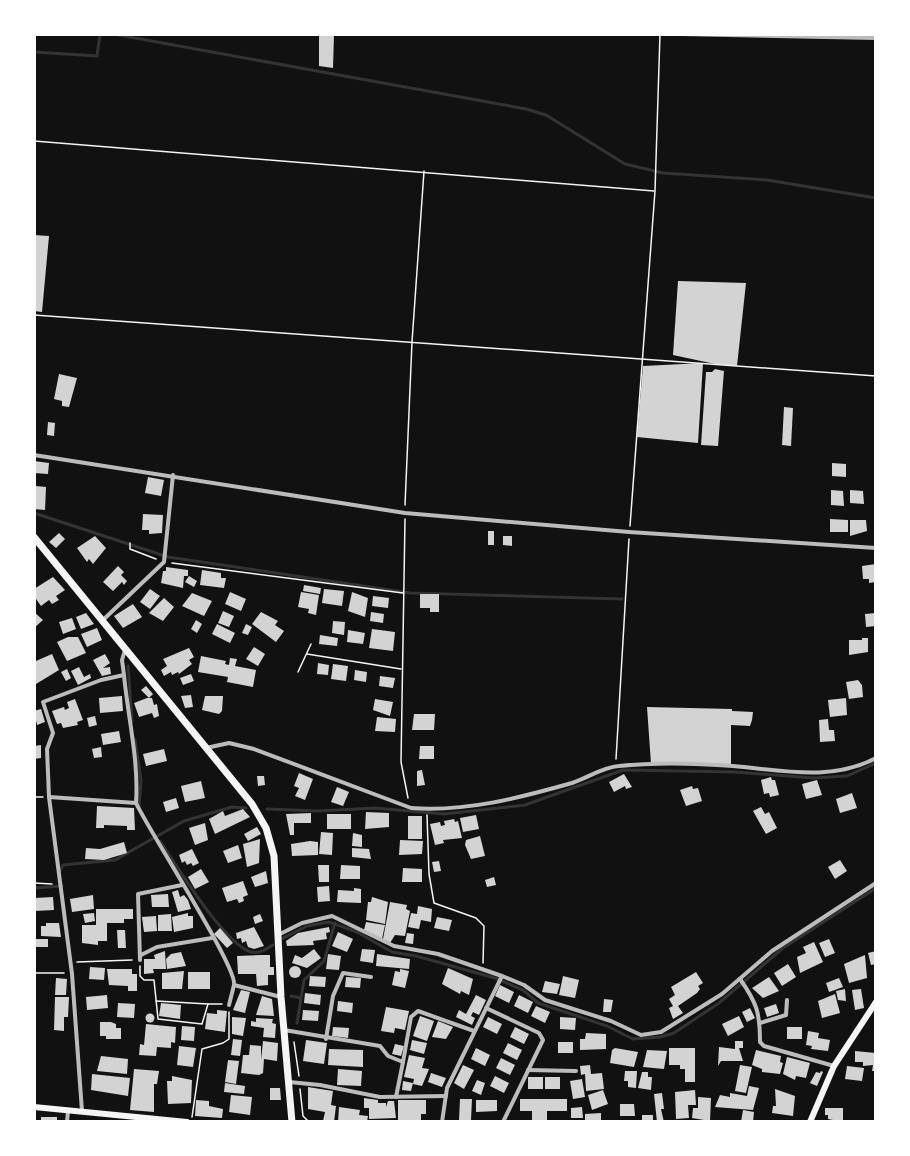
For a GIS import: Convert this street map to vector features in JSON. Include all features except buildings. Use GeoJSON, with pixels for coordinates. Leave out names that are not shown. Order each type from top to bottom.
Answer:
{"type":"FeatureCollection","features":[{"type":"Feature","properties":{"kind":"highway"},"geometry":{"type":"LineString","coordinates":[[34,537],[252,804],[266,828],[274,856],[281,997],[292,1122]]}},
{"type":"Feature","properties":{"kind":"main road"},"geometry":{"type":"LineString","coordinates":[[810,1122],[834,1066],[876,1002]]}},
{"type":"Feature","properties":{"kind":"main road"},"geometry":{"type":"LineString","coordinates":[[34,1107],[187,1122]]}},
{"type":"Feature","properties":{"kind":"street"},"geometry":{"type":"LineString","coordinates":[[681,34],[876,38]]}},
{"type":"Feature","properties":{"kind":"street"},"geometry":{"type":"LineString","coordinates":[[34,455],[405,513],[629,532],[876,548]]}},
{"type":"Feature","properties":{"kind":"street"},"geometry":{"type":"LineString","coordinates":[[103,620],[164,562],[173,475]]}},
{"type":"Feature","properties":{"kind":"street"},"geometry":{"type":"LineString","coordinates":[[125,650],[122,660],[137,776],[135,803],[228,962],[235,979],[229,1005]]}},
{"type":"Feature","properties":{"kind":"street"},"geometry":{"type":"LineString","coordinates":[[82,1111],[72,974],[49,797],[47,749],[53,734],[43,702],[101,680],[124,675]]}},
{"type":"Feature","properties":{"kind":"street"},"geometry":{"type":"LineString","coordinates":[[205,748],[229,743],[254,749],[411,808],[426,809],[506,802],[579,781],[615,766],[731,766],[808,773],[848,770],[876,758]]}},
{"type":"Feature","properties":{"kind":"street"},"geometry":{"type":"LineString","coordinates":[[49,797],[135,803]]}},
{"type":"Feature","properties":{"kind":"street"},"geometry":{"type":"LineString","coordinates":[[277,935],[302,923],[332,916],[394,946],[429,952],[483,969],[524,985],[545,1000],[611,1021],[641,1035],[662,1032],[722,994],[772,951],[876,883]]}},
{"type":"Feature","properties":{"kind":"street"},"geometry":{"type":"LineString","coordinates":[[182,885],[138,894],[141,957],[158,947],[212,938]]}},
{"type":"Feature","properties":{"kind":"street"},"geometry":{"type":"LineString","coordinates":[[326,1039],[333,996],[343,973],[370,977]]}},
{"type":"Feature","properties":{"kind":"street"},"geometry":{"type":"LineString","coordinates":[[442,1122],[446,1096],[474,1031],[502,976]]}},
{"type":"Feature","properties":{"kind":"street"},"geometry":{"type":"LineString","coordinates":[[740,979],[756,1003],[760,1023],[760,1042],[764,1046],[834,1066]]}},
{"type":"Feature","properties":{"kind":"street"},"geometry":{"type":"LineString","coordinates":[[234,985],[281,997]]}},
{"type":"Feature","properties":{"kind":"street"},"geometry":{"type":"LineString","coordinates":[[760,1023],[786,1015],[787,1000]]}},
{"type":"Feature","properties":{"kind":"street"},"geometry":{"type":"LineString","coordinates":[[486,1008],[539,1033],[543,1040],[503,1122]]}},
{"type":"Feature","properties":{"kind":"street"},"geometry":{"type":"LineString","coordinates":[[396,1097],[411,1017],[418,1011],[474,1031]]}},
{"type":"Feature","properties":{"kind":"street"},"geometry":{"type":"LineString","coordinates":[[284,1030],[326,1039],[380,1046],[388,1056],[403,1062]]}},
{"type":"Feature","properties":{"kind":"street"},"geometry":{"type":"LineString","coordinates":[[528,1070],[576,1071]]}},
{"type":"Feature","properties":{"kind":"street"},"geometry":{"type":"LineString","coordinates":[[288,1082],[320,1085],[380,1097],[446,1096]]}},
{"type":"Feature","properties":{"kind":"street"},"geometry":{"type":"LineString","coordinates":[[67,1122],[68,1110]]}},
{"type":"Feature","properties":{"kind":"path"},"geometry":{"type":"LineString","coordinates":[[615,766],[627,596],[629,532],[644,359],[655,191],[660,34]]}},
{"type":"Feature","properties":{"kind":"path"},"geometry":{"type":"LineString","coordinates":[[34,141],[655,191]]}},
{"type":"Feature","properties":{"kind":"path"},"geometry":{"type":"LineString","coordinates":[[411,808],[400,762],[405,513],[412,342],[424,171]]}},
{"type":"Feature","properties":{"kind":"path"},"geometry":{"type":"LineString","coordinates":[[34,315],[876,376]]}},
{"type":"Feature","properties":{"kind":"path"},"geometry":{"type":"LineString","coordinates":[[130,543],[130,549],[164,562],[404,593]]}},
{"type":"Feature","properties":{"kind":"path"},"geometry":{"type":"LineString","coordinates":[[298,672],[311,644]]}},
{"type":"Feature","properties":{"kind":"path"},"geometry":{"type":"LineString","coordinates":[[307,654],[402,670]]}},
{"type":"Feature","properties":{"kind":"path"},"geometry":{"type":"LineString","coordinates":[[426,809],[429,874],[434,903],[476,918],[484,926],[483,969]]}},
{"type":"Feature","properties":{"kind":"path"},"geometry":{"type":"LineString","coordinates":[[34,884],[59,884]]}},
{"type":"Feature","properties":{"kind":"path"},"geometry":{"type":"LineString","coordinates":[[70,963],[141,957],[140,976],[144,980],[154,980],[158,1019],[202,1024],[208,1004]]}},
{"type":"Feature","properties":{"kind":"path"},"geometry":{"type":"LineString","coordinates":[[34,973],[72,974]]}},
{"type":"Feature","properties":{"kind":"path"},"geometry":{"type":"LineString","coordinates":[[155,1001],[229,1005],[229,1039],[202,1049],[191,1122]]}},
{"type":"Feature","properties":{"kind":"waterway"},"geometry":{"type":"LineString","coordinates":[[34,52],[97,56],[100,34]]}},
{"type":"Feature","properties":{"kind":"waterway"},"geometry":{"type":"LineString","coordinates":[[113,34],[526,109],[546,115],[625,164],[663,173],[767,180],[876,198]]}},
{"type":"Feature","properties":{"kind":"waterway"},"geometry":{"type":"LineString","coordinates":[[34,513],[168,557],[410,593],[622,599]]}},
{"type":"Feature","properties":{"kind":"waterway"},"geometry":{"type":"LineString","coordinates":[[128,666],[132,721]]}},
{"type":"Feature","properties":{"kind":"waterway"},"geometry":{"type":"LineString","coordinates":[[135,740],[141,780],[139,807]]}},
{"type":"Feature","properties":{"kind":"waterway"},"geometry":{"type":"LineString","coordinates":[[267,809],[318,811],[375,808],[444,814],[525,805],[623,770],[735,772],[813,778],[847,776],[876,763]]}},
{"type":"Feature","properties":{"kind":"waterway"},"geometry":{"type":"LineString","coordinates":[[60,871],[63,865],[115,860],[184,821],[232,807],[246,808]]}},
{"type":"Feature","properties":{"kind":"waterway"},"geometry":{"type":"LineString","coordinates":[[160,841],[202,903],[228,935],[251,952],[260,952],[273,945]]}},
{"type":"Feature","properties":{"kind":"waterway"},"geometry":{"type":"LineString","coordinates":[[34,888],[62,886]]}},
{"type":"Feature","properties":{"kind":"waterway"},"geometry":{"type":"LineString","coordinates":[[283,938],[307,926],[329,922],[357,932],[392,952],[416,956],[495,978],[523,990],[538,1003],[607,1026],[633,1039],[660,1037],[674,1033],[719,1003],[783,948],[876,888]]}},
{"type":"Feature","properties":{"kind":"waterway"},"geometry":{"type":"LineString","coordinates":[[297,1023],[304,980],[324,961],[335,923]]}},
{"type":"Feature","properties":{"kind":"waterway"},"geometry":{"type":"LineString","coordinates":[[291,996],[301,998]]}}]}
